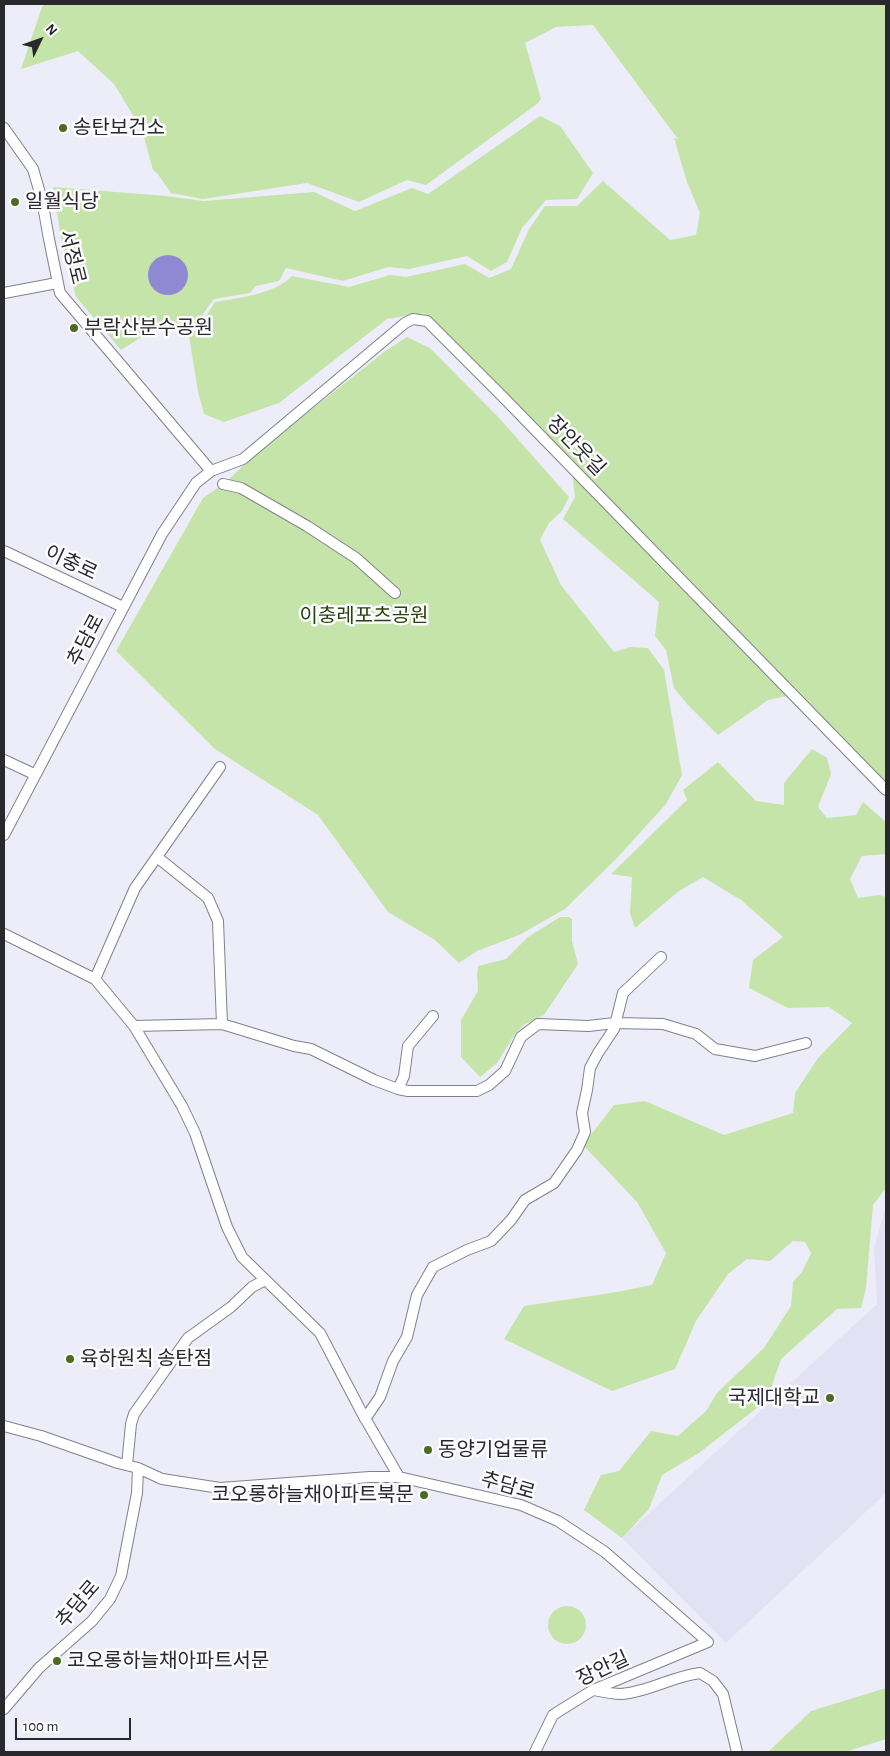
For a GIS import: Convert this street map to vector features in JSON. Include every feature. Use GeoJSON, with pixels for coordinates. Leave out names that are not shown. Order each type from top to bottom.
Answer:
{"type":"FeatureCollection","features":[{"type":"Feature","properties":{"kind":"street","name":"서정로"},"geometry":{"type":"LineString","coordinates":[[4,128],[33,169],[42,200],[60,293],[211,471]]}},
{"type":"Feature","properties":{"kind":"street"},"geometry":{"type":"LineString","coordinates":[[4,293],[57,283]]}},
{"type":"Feature","properties":{"kind":"street","name":"장안웃길"},"geometry":{"type":"LineString","coordinates":[[211,471],[243,459],[404,323],[414,319],[427,321],[503,396],[886,790]]}},
{"type":"Feature","properties":{"kind":"street","name":"추담로"},"geometry":{"type":"LineString","coordinates":[[4,835],[34,774],[162,534],[196,483],[211,471]]}},
{"type":"Feature","properties":{"kind":"street"},"geometry":{"type":"LineString","coordinates":[[223,484],[241,488],[307,526],[356,558],[395,593]]}},
{"type":"Feature","properties":{"kind":"street","name":"이충로"},"geometry":{"type":"LineString","coordinates":[[4,551],[123,608]]}},
{"type":"Feature","properties":{"kind":"street"},"geometry":{"type":"LineString","coordinates":[[4,760],[34,774]]}},
{"type":"Feature","properties":{"kind":"street"},"geometry":{"type":"LineString","coordinates":[[95,979],[135,888],[220,767]]}},
{"type":"Feature","properties":{"kind":"street"},"geometry":{"type":"LineString","coordinates":[[157,857],[208,898],[218,921],[222,1024]]}},
{"type":"Feature","properties":{"kind":"street"},"geometry":{"type":"LineString","coordinates":[[4,934],[95,979],[134,1026],[182,1106],[195,1133],[233,1242],[242,1257],[320,1333],[365,1420],[399,1477]]}},
{"type":"Feature","properties":{"kind":"street"},"geometry":{"type":"LineString","coordinates":[[365,1420],[380,1397],[393,1361],[407,1338],[417,1295],[433,1267],[467,1250],[491,1241],[511,1220],[526,1200],[554,1183],[577,1150],[585,1132],[582,1113],[588,1090],[590,1068],[614,1029],[623,993],[661,957]]}},
{"type":"Feature","properties":{"kind":"street"},"geometry":{"type":"LineString","coordinates":[[398,1089],[404,1076],[408,1046],[434,1016]]}},
{"type":"Feature","properties":{"kind":"street"},"geometry":{"type":"LineString","coordinates":[[134,1026],[222,1024],[294,1046],[311,1049],[374,1080],[408,1092],[477,1091],[489,1085],[505,1071],[521,1037],[538,1024],[588,1026],[614,1023],[663,1024],[696,1034],[715,1049],[755,1056],[806,1043]]}},
{"type":"Feature","properties":{"kind":"street"},"geometry":{"type":"LineString","coordinates":[[127,1465],[131,1424],[134,1414],[188,1338],[265,1280]]}},
{"type":"Feature","properties":{"kind":"street","name":"추담로"},"geometry":{"type":"LineString","coordinates":[[4,1426],[41,1436],[138,1468],[162,1479],[220,1488],[370,1477],[399,1477],[521,1505],[558,1521],[605,1552],[708,1642]]}},
{"type":"Feature","properties":{"kind":"street","name":"추담로"},"geometry":{"type":"LineString","coordinates":[[4,1709],[39,1668],[92,1621],[110,1599],[121,1576],[137,1493],[138,1468]]}},
{"type":"Feature","properties":{"kind":"street","name":"장안길"},"geometry":{"type":"LineString","coordinates":[[535,1752],[553,1715],[593,1690],[708,1642]]}},
{"type":"Feature","properties":{"kind":"street"},"geometry":{"type":"LineString","coordinates":[[593,1690],[622,1694],[644,1690],[678,1678],[700,1673],[713,1681],[723,1694],[737,1752]]}},
{"type":"Feature","properties":{"kind":"shaded area"},"geometry":{"type":"Polygon","coordinates":[[[172,255],[179,258],[185,264],[188,275],[187,283],[179,292],[172,295],[164,295],[157,292],[149,283],[148,271],[151,264],[160,256],[172,255]]]}},
{"type":"Feature","properties":{"kind":"shaded area","name":"국제대학교"},"geometry":{"type":"Polygon","coordinates":[[[886,1205],[886,1493],[726,1643],[622,1538],[877,1304],[874,1248],[886,1205]]]}},
{"type":"Feature","properties":{"kind":"green space"},"geometry":{"type":"Polygon","coordinates":[[[45,4],[886,4],[886,792],[791,695],[768,700],[718,735],[687,704],[674,688],[666,650],[655,636],[659,602],[563,519],[575,497],[571,465],[424,313],[387,319],[279,403],[224,422],[204,414],[198,392],[189,336],[198,328],[215,302],[266,291],[285,282],[292,276],[349,287],[390,275],[406,277],[465,264],[489,278],[511,269],[529,229],[545,206],[577,206],[603,181],[670,240],[696,235],[700,213],[687,182],[674,138],[678,139],[593,25],[556,27],[525,43],[541,99],[537,104],[426,185],[407,180],[359,202],[307,183],[203,199],[171,193],[153,170],[142,130],[114,84],[78,51],[21,69],[42,7],[45,4]]]}},
{"type":"Feature","properties":{"kind":"green space"},"geometry":{"type":"Polygon","coordinates":[[[540,116],[560,126],[593,173],[577,199],[546,200],[522,228],[507,262],[491,271],[467,256],[409,269],[388,267],[343,281],[286,268],[279,281],[256,286],[250,293],[214,299],[194,326],[187,329],[169,320],[121,350],[76,297],[61,238],[53,187],[204,201],[314,192],[355,211],[412,188],[428,194],[540,116]]]}},
{"type":"Feature","properties":{"kind":"green space","name":"이충레포츠공원"},"geometry":{"type":"Polygon","coordinates":[[[407,337],[430,348],[500,419],[569,497],[562,511],[549,523],[540,540],[561,585],[614,652],[630,647],[648,648],[664,670],[682,775],[666,804],[618,857],[565,909],[519,935],[477,951],[459,963],[435,940],[388,912],[318,815],[215,749],[116,651],[203,498],[225,483],[253,456],[384,352],[407,337]]]}},
{"type":"Feature","properties":{"kind":"green space"},"geometry":{"type":"Polygon","coordinates":[[[812,749],[827,758],[831,774],[818,807],[827,818],[856,815],[863,802],[886,822],[886,854],[862,856],[850,879],[858,898],[879,895],[886,897],[886,1188],[873,1205],[866,1288],[861,1308],[837,1309],[781,1359],[767,1400],[699,1453],[662,1475],[649,1509],[622,1538],[584,1510],[601,1475],[619,1471],[651,1431],[678,1436],[706,1411],[717,1393],[764,1348],[791,1306],[793,1282],[802,1272],[811,1253],[805,1242],[793,1241],[770,1261],[747,1259],[728,1274],[696,1321],[675,1369],[612,1391],[504,1339],[524,1306],[652,1285],[666,1253],[637,1202],[583,1145],[614,1105],[645,1101],[724,1135],[793,1113],[795,1093],[818,1058],[852,1023],[829,1007],[788,1008],[749,988],[753,960],[783,937],[741,900],[703,877],[679,891],[635,928],[630,913],[632,877],[611,874],[687,800],[683,790],[718,762],[756,801],[784,805],[784,783],[812,749]]]}},
{"type":"Feature","properties":{"kind":"green space"},"geometry":{"type":"Polygon","coordinates":[[[560,917],[572,919],[572,941],[578,964],[544,1015],[523,1025],[497,1063],[480,1077],[461,1057],[461,1020],[478,991],[478,966],[506,959],[528,937],[560,917]]]}},
{"type":"Feature","properties":{"kind":"green space"},"geometry":{"type":"Polygon","coordinates":[[[567,1606],[581,1611],[586,1625],[581,1639],[567,1644],[553,1639],[548,1625],[553,1611],[567,1606]]]}},
{"type":"Feature","properties":{"kind":"green space"},"geometry":{"type":"Polygon","coordinates":[[[886,1688],[886,1739],[845,1752],[768,1752],[811,1711],[886,1688]]]}},
{"type":"Feature","properties":{"kind":"place","name":"송탄보건소"},"geometry":{"type":"Point","coordinates":[63,128]}},
{"type":"Feature","properties":{"kind":"place","name":"일월식당"},"geometry":{"type":"Point","coordinates":[15,202]}},
{"type":"Feature","properties":{"kind":"place","name":"부락산분수공원"},"geometry":{"type":"Point","coordinates":[74,328]}},
{"type":"Feature","properties":{"kind":"place","name":"육하원칙 송탄점"},"geometry":{"type":"Point","coordinates":[70,1359]}},
{"type":"Feature","properties":{"kind":"place","name":"국제대학교"},"geometry":{"type":"Point","coordinates":[830,1398]}},
{"type":"Feature","properties":{"kind":"place","name":"동양기업물류"},"geometry":{"type":"Point","coordinates":[428,1450]}},
{"type":"Feature","properties":{"kind":"place","name":"코오롱하늘채아파트북문"},"geometry":{"type":"Point","coordinates":[424,1495]}},
{"type":"Feature","properties":{"kind":"place","name":"코오롱하늘채아파트서문"},"geometry":{"type":"Point","coordinates":[57,1661]}}]}
